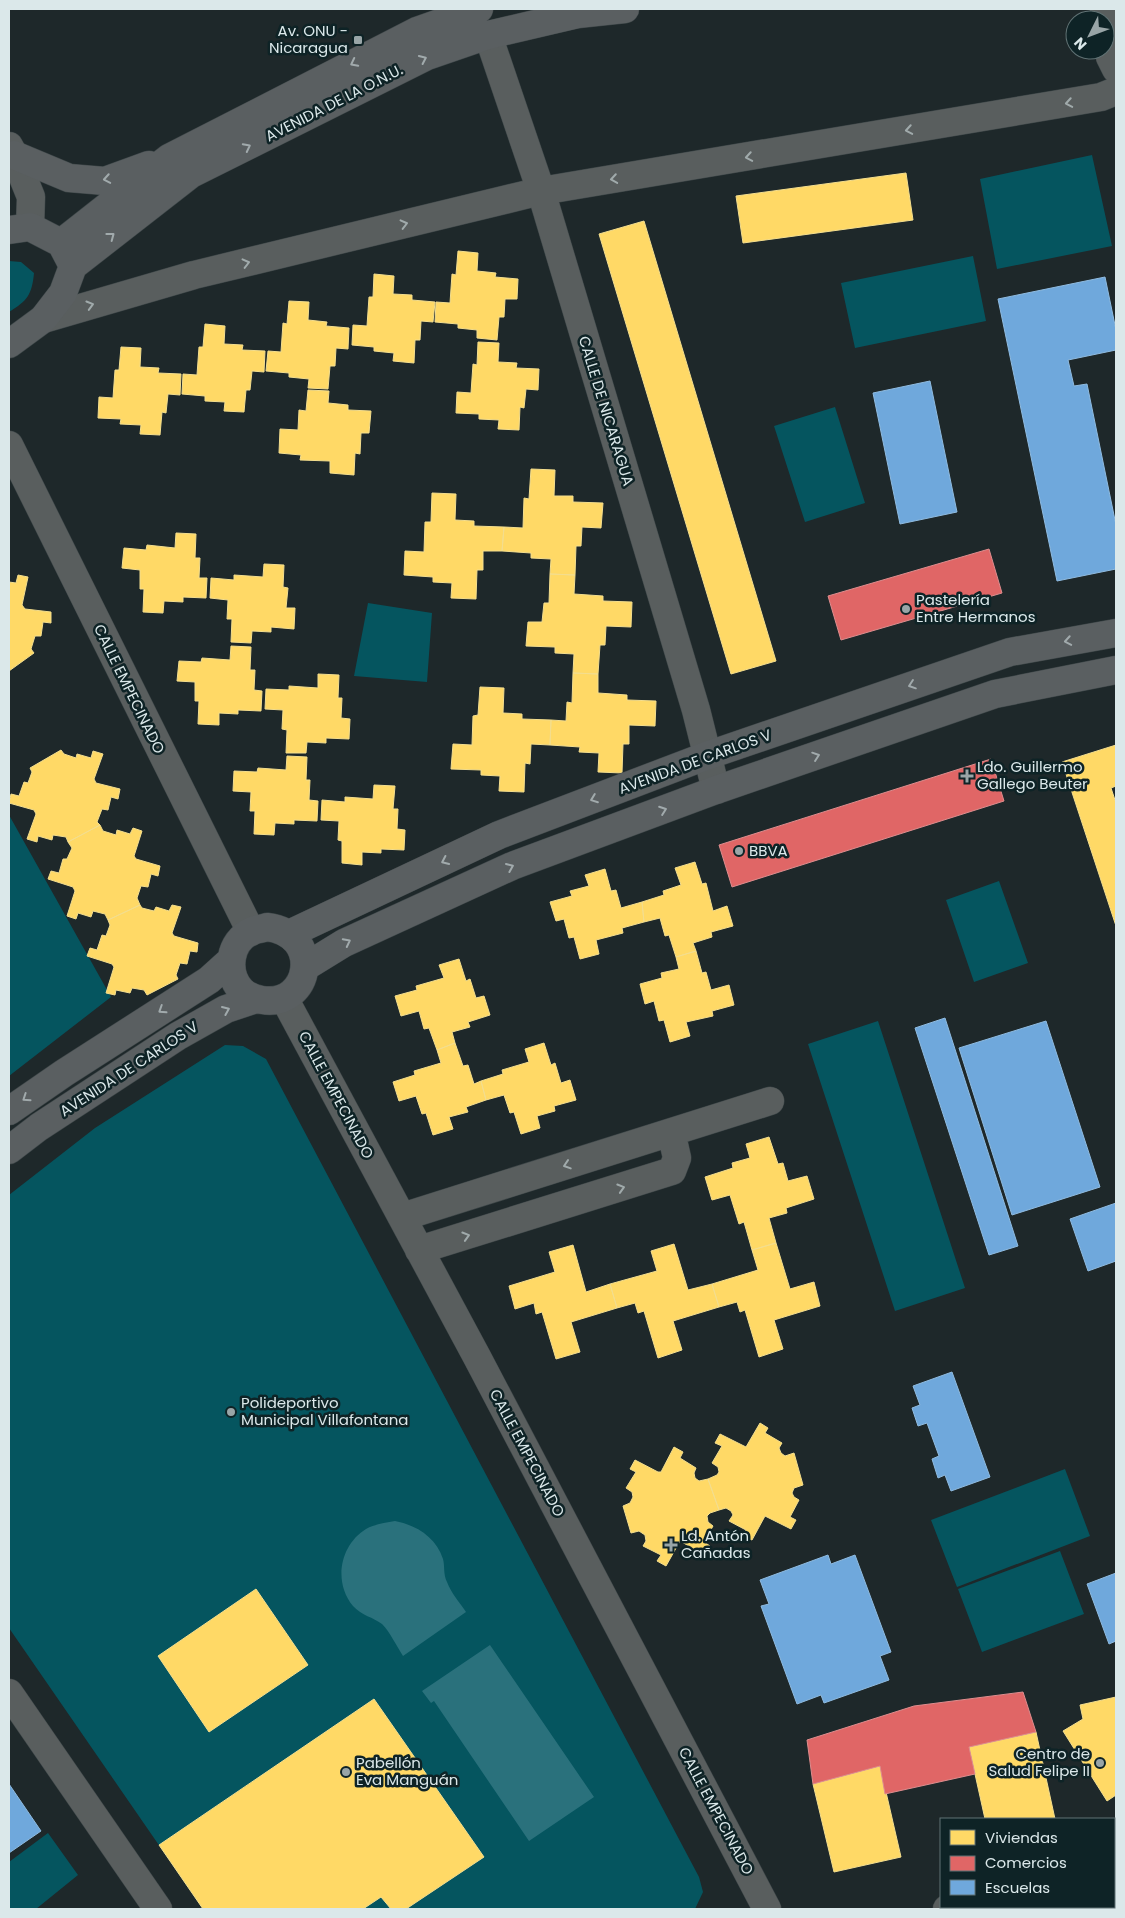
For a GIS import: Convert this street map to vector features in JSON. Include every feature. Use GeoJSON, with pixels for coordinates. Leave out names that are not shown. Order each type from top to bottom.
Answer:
{"type":"FeatureCollection","features":[{"type":"Feature","properties":{"kind":"street","name":"AVENIDA DE LA O.N.U."},"geometry":{"type":"LineString","coordinates":[[67,255],[170,158],[417,31],[479,9]]}},
{"type":"Feature","properties":{"kind":"street","name":"AVENIDA DE LA O.N.U."},"geometry":{"type":"LineString","coordinates":[[67,255],[192,174],[427,56],[488,35],[578,14],[625,9]]}},
{"type":"Feature","properties":{"kind":"street"},"geometry":{"type":"LineString","coordinates":[[1104,9],[1110,57],[1116,69]]}},
{"type":"Feature","properties":{"kind":"street","name":"CALLE DE NICARAGUA"},"geometry":{"type":"LineString","coordinates":[[488,35],[541,192],[696,710],[716,790]]}},
{"type":"Feature","properties":{"kind":"street"},"geometry":{"type":"LineString","coordinates":[[43,319],[194,275],[541,192],[1101,97],[1116,91]]}},
{"type":"Feature","properties":{"kind":"street"},"geometry":{"type":"LineString","coordinates":[[12,151],[69,178],[105,180],[170,158]]}},
{"type":"Feature","properties":{"kind":"street"},"geometry":{"type":"LineString","coordinates":[[9,344],[43,319],[63,293],[67,255],[20,228],[31,197],[12,151]]}},
{"type":"Feature","properties":{"kind":"street","name":"CALLE EMPECINADO"},"geometry":{"type":"LineString","coordinates":[[9,445],[251,932]]}},
{"type":"Feature","properties":{"kind":"street","name":"AVENIDA DE CARLOS V"},"geometry":{"type":"LineString","coordinates":[[289,934],[500,835],[706,756],[1010,652],[1116,633]]}},
{"type":"Feature","properties":{"kind":"street"},"geometry":{"type":"LineString","coordinates":[[305,967],[344,943],[512,866],[716,790],[995,694],[1116,670]]}},
{"type":"Feature","properties":{"kind":"street"},"geometry":{"type":"LineString","coordinates":[[9,1111],[64,1073],[209,980],[230,961],[241,940],[251,932],[267,927],[289,934],[302,948],[305,967],[297,988],[284,998],[268,1001],[256,999],[242,990],[234,977],[230,961]]}},
{"type":"Feature","properties":{"kind":"street","name":"CALLE EMPECINADO"},"geometry":{"type":"LineString","coordinates":[[284,998],[420,1250],[767,1909]]}},
{"type":"Feature","properties":{"kind":"street","name":"AVENIDA DE CARLOS V"},"geometry":{"type":"LineString","coordinates":[[9,1150],[39,1127],[178,1036],[226,1009],[256,999]]}},
{"type":"Feature","properties":{"kind":"street"},"geometry":{"type":"LineString","coordinates":[[402,1217],[770,1101]]}},
{"type":"Feature","properties":{"kind":"street"},"geometry":{"type":"LineString","coordinates":[[420,1250],[672,1170],[677,1158],[673,1140],[662,1134]]}},
{"type":"Feature","properties":{"kind":"street"},"geometry":{"type":"LineString","coordinates":[[9,1693],[158,1909]]}},
{"type":"Feature","properties":{"kind":"shaded area"},"geometry":{"type":"Polygon","coordinates":[[[1092,155],[1112,246],[997,269],[980,179],[1092,155]]]}},
{"type":"Feature","properties":{"kind":"shaded area"},"geometry":{"type":"Polygon","coordinates":[[[973,256],[986,321],[855,348],[841,283],[973,256]]]}},
{"type":"Feature","properties":{"kind":"shaded area"},"geometry":{"type":"Polygon","coordinates":[[[9,261],[21,262],[34,273],[28,297],[9,312],[9,261]]]}},
{"type":"Feature","properties":{"kind":"shaded area"},"geometry":{"type":"Polygon","coordinates":[[[835,407],[865,503],[805,522],[774,426],[835,407]]]}},
{"type":"Feature","properties":{"kind":"shaded area"},"geometry":{"type":"Polygon","coordinates":[[[368,603],[432,613],[427,682],[354,676],[368,603]]]}},
{"type":"Feature","properties":{"kind":"shaded area"},"geometry":{"type":"Polygon","coordinates":[[[9,815],[111,997],[9,1076],[9,815]]]}},
{"type":"Feature","properties":{"kind":"shaded area"},"geometry":{"type":"Polygon","coordinates":[[[999,881],[1028,963],[974,982],[946,900],[999,881]]]}},
{"type":"Feature","properties":{"kind":"shaded area"},"geometry":{"type":"Polygon","coordinates":[[[878,1021],[965,1288],[895,1311],[808,1044],[878,1021]]]}},
{"type":"Feature","properties":{"kind":"shaded area","name":"Polideportivo Municipal Villafontana"},"geometry":{"type":"Polygon","coordinates":[[[225,1045],[243,1046],[266,1059],[699,1877],[703,1892],[695,1909],[203,1909],[9,1628],[9,1195],[95,1128],[225,1045]]]}},
{"type":"Feature","properties":{"kind":"shaded area"},"geometry":{"type":"Polygon","coordinates":[[[1065,1469],[1090,1536],[957,1587],[931,1520],[1065,1469]]]}},
{"type":"Feature","properties":{"kind":"shaded area"},"geometry":{"type":"Polygon","coordinates":[[[395,1521],[418,1529],[436,1544],[443,1559],[445,1576],[449,1586],[466,1612],[403,1656],[382,1624],[353,1606],[343,1586],[341,1575],[345,1554],[357,1536],[373,1526],[395,1521]]]}},
{"type":"Feature","properties":{"kind":"shaded area"},"geometry":{"type":"Polygon","coordinates":[[[1060,1551],[1084,1614],[982,1652],[958,1589],[1060,1551]]]}},
{"type":"Feature","properties":{"kind":"shaded area"},"geometry":{"type":"Polygon","coordinates":[[[490,1645],[594,1797],[529,1841],[434,1701],[431,1703],[422,1691],[490,1645]]]}},
{"type":"Feature","properties":{"kind":"shaded area"},"geometry":{"type":"Polygon","coordinates":[[[48,1833],[78,1875],[36,1909],[9,1909],[9,1862],[48,1833]]]}},
{"type":"Feature","properties":{"kind":"building: Viviendas"},"geometry":{"type":"Polygon","coordinates":[[[906,173],[913,220],[743,243],[736,196],[906,173]]]}},
{"type":"Feature","properties":{"kind":"building: Viviendas"},"geometry":{"type":"Polygon","coordinates":[[[644,221],[776,661],[731,674],[599,234],[644,221]]]}},
{"type":"Feature","properties":{"kind":"building: Viviendas"},"geometry":{"type":"Polygon","coordinates":[[[458,251],[478,253],[477,271],[496,273],[495,277],[518,279],[517,299],[505,299],[504,317],[499,317],[497,340],[477,338],[477,330],[458,328],[458,324],[435,322],[436,302],[450,303],[452,274],[456,275],[458,251]]]}},
{"type":"Feature","properties":{"kind":"building: Viviendas"},"geometry":{"type":"Polygon","coordinates":[[[374,274],[394,276],[393,294],[412,295],[412,300],[435,302],[433,322],[421,321],[420,340],[415,340],[414,363],[393,361],[394,353],[374,351],[374,347],[352,345],[353,325],[367,326],[369,297],[373,297],[374,274]]]}},
{"type":"Feature","properties":{"kind":"building: Viviendas"},"geometry":{"type":"Polygon","coordinates":[[[289,301],[309,302],[308,320],[327,322],[326,326],[349,328],[348,349],[336,348],[335,366],[330,366],[328,389],[308,388],[309,379],[289,377],[289,373],[266,371],[268,351],[281,352],[283,323],[287,324],[289,301]]]}},
{"type":"Feature","properties":{"kind":"building: Viviendas"},"geometry":{"type":"Polygon","coordinates":[[[205,324],[225,326],[224,344],[243,345],[242,350],[265,351],[264,372],[252,371],[250,390],[246,390],[244,412],[224,411],[225,402],[205,401],[205,396],[182,394],[183,374],[197,375],[199,347],[203,347],[205,324]]]}},
{"type":"Feature","properties":{"kind":"building: Viviendas"},"geometry":{"type":"Polygon","coordinates":[[[478,342],[499,343],[498,362],[517,363],[516,368],[539,369],[538,390],[526,389],[524,408],[520,407],[519,430],[498,429],[499,420],[479,419],[479,414],[456,413],[457,392],[471,393],[473,364],[477,365],[478,342]]]}},
{"type":"Feature","properties":{"kind":"building: Viviendas"},"geometry":{"type":"Polygon","coordinates":[[[121,347],[141,348],[140,367],[159,368],[158,373],[181,374],[180,395],[168,394],[166,413],[162,412],[160,435],[140,434],[141,425],[120,424],[121,419],[98,418],[99,397],[113,398],[115,370],[119,370],[121,347]]]}},
{"type":"Feature","properties":{"kind":"building: Viviendas"},"geometry":{"type":"Polygon","coordinates":[[[308,390],[329,391],[328,403],[348,405],[348,410],[371,411],[369,433],[361,433],[360,454],[355,453],[354,475],[330,473],[330,461],[300,460],[301,455],[279,453],[280,429],[298,430],[299,410],[306,411],[308,390]]]}},
{"type":"Feature","properties":{"kind":"building: Viviendas"},"geometry":{"type":"Polygon","coordinates":[[[531,469],[555,470],[554,496],[573,496],[573,502],[603,503],[601,528],[582,527],[581,546],[576,546],[575,575],[550,574],[551,559],[531,558],[531,553],[502,551],[504,527],[523,528],[524,498],[529,499],[531,469]]]}},
{"type":"Feature","properties":{"kind":"building: Viviendas"},"geometry":{"type":"Polygon","coordinates":[[[432,493],[456,494],[455,520],[474,521],[474,526],[504,527],[502,551],[483,551],[483,570],[477,570],[476,599],[451,598],[452,583],[433,582],[433,577],[404,575],[405,551],[424,552],[425,522],[431,522],[432,493]]]}},
{"type":"Feature","properties":{"kind":"building: Viviendas"},"geometry":{"type":"Polygon","coordinates":[[[176,533],[196,534],[195,558],[200,558],[199,578],[207,578],[206,598],[183,597],[183,602],[164,601],[163,613],[143,612],[144,589],[140,589],[140,570],[122,568],[124,548],[146,550],[147,545],[175,548],[176,533]]]}},
{"type":"Feature","properties":{"kind":"building: Viviendas"},"geometry":{"type":"Polygon","coordinates":[[[264,564],[284,565],[283,587],[288,588],[286,608],[295,608],[294,629],[271,627],[271,632],[252,631],[251,643],[231,642],[232,619],[227,619],[228,600],[210,598],[211,578],[234,580],[234,575],[263,577],[264,564]]]}},
{"type":"Feature","properties":{"kind":"building: Viviendas"},"geometry":{"type":"Polygon","coordinates":[[[550,574],[575,575],[574,594],[603,596],[603,601],[632,602],[631,627],[606,626],[605,645],[600,645],[598,674],[573,673],[574,654],[555,653],[555,647],[526,646],[528,622],[542,622],[544,603],[549,603],[550,574]]]}},
{"type":"Feature","properties":{"kind":"building: Viviendas"},"geometry":{"type":"Polygon","coordinates":[[[18,575],[28,577],[22,605],[25,609],[51,612],[51,623],[43,622],[41,636],[35,636],[31,649],[34,653],[9,671],[9,582],[16,583],[18,575]]]}},
{"type":"Feature","properties":{"kind":"building: Viviendas"},"geometry":{"type":"Polygon","coordinates":[[[231,646],[251,647],[250,670],[255,670],[254,690],[262,691],[261,711],[238,710],[238,714],[219,713],[219,725],[198,724],[199,701],[195,701],[195,682],[177,681],[179,661],[201,662],[202,658],[230,660],[231,646]]]}},
{"type":"Feature","properties":{"kind":"building: Viviendas"},"geometry":{"type":"Polygon","coordinates":[[[573,673],[598,674],[598,693],[627,695],[627,700],[656,701],[655,726],[629,725],[629,744],[623,744],[622,773],[598,772],[599,753],[579,752],[580,747],[550,745],[551,720],[566,721],[567,702],[572,703],[573,673]]]}},
{"type":"Feature","properties":{"kind":"building: Viviendas"},"geometry":{"type":"Polygon","coordinates":[[[318,674],[339,675],[338,698],[342,698],[341,718],[350,719],[349,739],[326,738],[326,743],[307,742],[306,753],[286,753],[287,730],[282,729],[283,710],[265,709],[266,689],[289,690],[289,686],[318,688],[318,674]]]}},
{"type":"Feature","properties":{"kind":"building: Viviendas"},"geometry":{"type":"Polygon","coordinates":[[[480,687],[504,688],[503,713],[522,714],[522,719],[551,720],[550,745],[531,744],[530,764],[525,763],[524,792],[499,791],[500,776],[481,775],[481,770],[451,769],[453,744],[472,745],[473,716],[478,715],[480,687]]]}},
{"type":"Feature","properties":{"kind":"building: Viviendas"},"geometry":{"type":"Polygon","coordinates":[[[1116,745],[1116,786],[1111,788],[1116,803],[1116,926],[1062,762],[1116,745]]]}},
{"type":"Feature","properties":{"kind":"building: Viviendas"},"geometry":{"type":"Polygon","coordinates":[[[61,750],[64,754],[76,758],[77,754],[91,758],[93,751],[103,754],[94,779],[96,783],[120,789],[118,799],[111,797],[108,810],[102,809],[97,822],[100,825],[68,842],[66,837],[53,835],[52,840],[38,836],[37,842],[27,839],[36,814],[34,810],[9,803],[11,794],[19,796],[24,782],[28,783],[32,772],[30,768],[61,750]]]}},
{"type":"Feature","properties":{"kind":"building: Viviendas"},"geometry":{"type":"Polygon","coordinates":[[[287,756],[307,757],[306,780],[310,780],[309,800],[318,801],[317,821],[294,820],[294,824],[275,823],[274,835],[254,834],[255,811],[250,811],[251,792],[233,791],[234,771],[257,772],[258,768],[286,770],[287,756]]]}},
{"type":"Feature","properties":{"kind":"building: Viviendas"},"geometry":{"type":"Polygon","coordinates":[[[374,785],[395,786],[393,809],[398,809],[397,829],[405,830],[404,850],[381,849],[381,853],[362,852],[362,865],[342,863],[342,841],[338,840],[339,821],[321,820],[322,800],[345,802],[345,797],[373,799],[374,785]]]}},
{"type":"Feature","properties":{"kind":"building: Viviendas"},"geometry":{"type":"Polygon","coordinates":[[[100,825],[103,831],[116,835],[117,830],[130,834],[133,828],[142,831],[134,856],[136,859],[160,866],[158,876],[151,874],[148,887],[141,886],[137,898],[140,905],[108,920],[105,914],[93,911],[91,917],[78,913],[76,919],[67,916],[75,891],[73,887],[48,879],[51,871],[59,873],[63,859],[67,859],[72,848],[68,842],[100,825]]]}},
{"type":"Feature","properties":{"kind":"building: Viviendas"},"geometry":{"type":"Polygon","coordinates":[[[695,862],[702,884],[706,883],[713,911],[727,906],[733,926],[711,932],[712,937],[693,943],[696,951],[676,957],[669,935],[665,936],[660,918],[644,922],[642,902],[664,895],[663,891],[681,885],[675,868],[695,862]]]}},
{"type":"Feature","properties":{"kind":"building: Viviendas"},"geometry":{"type":"Polygon","coordinates":[[[605,869],[611,891],[616,890],[621,908],[642,902],[644,922],[622,928],[623,933],[596,940],[599,954],[580,959],[574,937],[569,938],[564,919],[556,921],[550,902],[572,896],[570,891],[589,886],[585,875],[605,869]]]}},
{"type":"Feature","properties":{"kind":"building: Viviendas"},"geometry":{"type":"Polygon","coordinates":[[[140,905],[142,908],[154,911],[156,907],[169,911],[172,905],[181,907],[172,933],[174,936],[198,943],[197,952],[190,951],[187,964],[180,963],[176,975],[178,979],[147,995],[144,990],[132,988],[130,993],[116,990],[115,995],[106,993],[114,967],[112,964],[87,956],[90,948],[97,950],[102,935],[106,936],[110,925],[108,920],[140,905]]]}},
{"type":"Feature","properties":{"kind":"building: Viviendas"},"geometry":{"type":"Polygon","coordinates":[[[696,951],[702,973],[706,972],[711,990],[729,985],[734,1005],[712,1011],[713,1016],[686,1022],[690,1036],[670,1042],[664,1020],[659,1021],[654,1001],[645,1004],[640,984],[662,978],[661,973],[679,969],[676,957],[696,951]]]}},
{"type":"Feature","properties":{"kind":"building: Viviendas"},"geometry":{"type":"Polygon","coordinates":[[[459,959],[466,981],[470,979],[476,998],[484,996],[490,1015],[468,1022],[470,1027],[452,1032],[455,1043],[437,1050],[429,1028],[424,1029],[419,1011],[401,1016],[395,996],[417,990],[416,986],[444,978],[439,965],[459,959]]]}},
{"type":"Feature","properties":{"kind":"building: Viviendas"},"geometry":{"type":"Polygon","coordinates":[[[455,1043],[463,1066],[468,1065],[474,1084],[481,1081],[486,1100],[466,1107],[468,1112],[449,1117],[453,1129],[433,1135],[426,1113],[422,1114],[416,1096],[399,1101],[393,1082],[415,1075],[414,1071],[441,1063],[437,1050],[455,1043]]]}},
{"type":"Feature","properties":{"kind":"building: Viviendas"},"geometry":{"type":"Polygon","coordinates":[[[544,1043],[551,1065],[555,1063],[561,1083],[570,1080],[576,1100],[554,1106],[555,1111],[537,1116],[540,1128],[521,1134],[514,1112],[510,1113],[504,1095],[486,1100],[481,1081],[503,1074],[502,1070],[529,1062],[525,1049],[544,1043]]]}},
{"type":"Feature","properties":{"kind":"building: Viviendas"},"geometry":{"type":"Polygon","coordinates":[[[769,1137],[778,1164],[783,1163],[788,1181],[807,1176],[814,1199],[786,1208],[787,1213],[769,1218],[776,1243],[752,1250],[744,1222],[739,1224],[730,1195],[712,1200],[705,1177],[733,1168],[732,1163],[750,1158],[746,1144],[769,1137]]]}},
{"type":"Feature","properties":{"kind":"building: Viviendas"},"geometry":{"type":"Polygon","coordinates":[[[776,1243],[790,1289],[814,1282],[820,1306],[774,1320],[783,1349],[759,1357],[745,1310],[740,1312],[737,1302],[719,1307],[712,1284],[758,1270],[752,1250],[776,1243]]]}},
{"type":"Feature","properties":{"kind":"building: Viviendas"},"geometry":{"type":"Polygon","coordinates":[[[674,1244],[688,1290],[712,1284],[719,1307],[673,1321],[682,1350],[658,1358],[644,1311],[638,1313],[635,1303],[617,1308],[610,1284],[657,1271],[651,1251],[674,1244]]]}},
{"type":"Feature","properties":{"kind":"building: Viviendas"},"geometry":{"type":"Polygon","coordinates":[[[573,1245],[586,1292],[610,1284],[617,1308],[571,1322],[580,1352],[556,1359],[542,1312],[536,1314],[534,1303],[515,1309],[509,1286],[555,1272],[549,1252],[573,1245]]]}},
{"type":"Feature","properties":{"kind":"building: Viviendas"},"geometry":{"type":"Polygon","coordinates":[[[760,1423],[768,1428],[765,1433],[782,1443],[779,1448],[781,1453],[785,1456],[794,1453],[803,1485],[794,1488],[792,1493],[799,1500],[790,1517],[796,1520],[791,1529],[765,1516],[752,1540],[742,1536],[746,1530],[729,1521],[733,1515],[731,1511],[726,1508],[719,1510],[708,1479],[719,1472],[718,1467],[712,1463],[722,1446],[715,1443],[720,1434],[746,1447],[760,1423]]]}},
{"type":"Feature","properties":{"kind":"building: Viviendas"},"geometry":{"type":"Polygon","coordinates":[[[674,1447],[683,1452],[680,1458],[696,1468],[695,1478],[699,1481],[708,1479],[719,1510],[707,1516],[708,1522],[713,1526],[704,1542],[710,1546],[705,1555],[680,1541],[666,1566],[657,1561],[661,1555],[643,1546],[646,1541],[645,1535],[639,1531],[631,1533],[623,1506],[630,1503],[633,1497],[632,1492],[626,1488],[636,1472],[630,1469],[635,1460],[661,1472],[674,1447]]]}},
{"type":"Feature","properties":{"kind":"building: Viviendas"},"geometry":{"type":"Polygon","coordinates":[[[256,1589],[308,1665],[209,1732],[158,1656],[256,1589]]]}},
{"type":"Feature","properties":{"kind":"building: Viviendas","name":"Centro de Salud Felipe II"},"geometry":{"type":"Polygon","coordinates":[[[1116,1697],[1116,1795],[1107,1801],[1063,1731],[1083,1719],[1080,1705],[1116,1697]]]}},
{"type":"Feature","properties":{"kind":"building: Viviendas","name":"Pabellón Eva Manguán"},"geometry":{"type":"Polygon","coordinates":[[[374,1699],[484,1857],[406,1909],[391,1909],[381,1897],[363,1909],[203,1909],[159,1845],[374,1699]]]}},
{"type":"Feature","properties":{"kind":"building: Viviendas"},"geometry":{"type":"Polygon","coordinates":[[[1036,1732],[1055,1818],[985,1818],[969,1747],[1036,1732]]]}},
{"type":"Feature","properties":{"kind":"building: Viviendas"},"geometry":{"type":"Polygon","coordinates":[[[880,1766],[901,1857],[834,1872],[813,1784],[880,1766]]]}},
{"type":"Feature","properties":{"kind":"building: Comercios"},"geometry":{"type":"Polygon","coordinates":[[[989,549],[1002,593],[841,640],[828,596],[989,549]]]}},
{"type":"Feature","properties":{"kind":"building: Comercios"},"geometry":{"type":"Polygon","coordinates":[[[991,759],[1004,801],[732,887],[719,845],[991,759]]]}},
{"type":"Feature","properties":{"kind":"building: Comercios"},"geometry":{"type":"Polygon","coordinates":[[[1023,1692],[1036,1732],[969,1747],[975,1774],[885,1794],[880,1766],[813,1784],[807,1740],[914,1706],[1023,1692]]]}},
{"type":"Feature","properties":{"kind":"building: Escuelas"},"geometry":{"type":"Polygon","coordinates":[[[1105,277],[1116,330],[1116,350],[1068,360],[1074,386],[1087,384],[1116,525],[1116,569],[1057,581],[998,299],[1105,277]]]}},
{"type":"Feature","properties":{"kind":"building: Escuelas"},"geometry":{"type":"Polygon","coordinates":[[[930,381],[957,512],[900,524],[873,393],[930,381]]]}},
{"type":"Feature","properties":{"kind":"building: Escuelas"},"geometry":{"type":"Polygon","coordinates":[[[945,1018],[1018,1246],[989,1255],[915,1028],[945,1018]]]}},
{"type":"Feature","properties":{"kind":"building: Escuelas"},"geometry":{"type":"Polygon","coordinates":[[[1046,1021],[1100,1187],[1012,1215],[959,1048],[1046,1021]]]}},
{"type":"Feature","properties":{"kind":"building: Escuelas"},"geometry":{"type":"Polygon","coordinates":[[[1116,1203],[1116,1261],[1088,1271],[1070,1219],[1116,1203]]]}},
{"type":"Feature","properties":{"kind":"building: Escuelas"},"geometry":{"type":"Polygon","coordinates":[[[952,1372],[990,1477],[951,1491],[945,1475],[938,1478],[932,1459],[939,1456],[927,1423],[918,1426],[912,1408],[920,1405],[913,1386],[952,1372]]]}},
{"type":"Feature","properties":{"kind":"building: Escuelas"},"geometry":{"type":"Polygon","coordinates":[[[828,1555],[831,1564],[855,1555],[891,1652],[880,1656],[889,1680],[824,1703],[821,1695],[797,1704],[761,1606],[769,1604],[760,1580],[828,1555]]]}},
{"type":"Feature","properties":{"kind":"building: Escuelas"},"geometry":{"type":"Polygon","coordinates":[[[1116,1573],[1116,1641],[1109,1644],[1087,1584],[1116,1573]]]}},
{"type":"Feature","properties":{"kind":"building: Escuelas"},"geometry":{"type":"Polygon","coordinates":[[[9,1784],[41,1831],[9,1853],[9,1784]]]}},
{"type":"Feature","properties":{"kind":"place","name":"Av. ONU - Nicaragua"},"geometry":{"type":"Point","coordinates":[358,40]}},
{"type":"Feature","properties":{"kind":"place","name":"Pastelería Entre Hermanos"},"geometry":{"type":"Point","coordinates":[906,609]}},
{"type":"Feature","properties":{"kind":"place","name":"Ldo. Guillermo Gallego Beuter"},"geometry":{"type":"Point","coordinates":[967,776]}},
{"type":"Feature","properties":{"kind":"place","name":"BBVA"},"geometry":{"type":"Point","coordinates":[739,851]}},
{"type":"Feature","properties":{"kind":"place","name":"Polideportivo Municipal Villafontana"},"geometry":{"type":"Point","coordinates":[231,1412]}},
{"type":"Feature","properties":{"kind":"place","name":"Ld. Antón Cañadas"},"geometry":{"type":"Point","coordinates":[671,1545]}},
{"type":"Feature","properties":{"kind":"place","name":"Centro de Salud Felipe II"},"geometry":{"type":"Point","coordinates":[1100,1763]}},
{"type":"Feature","properties":{"kind":"place","name":"Pabellón Eva Manguán"},"geometry":{"type":"Point","coordinates":[346,1772]}}]}
